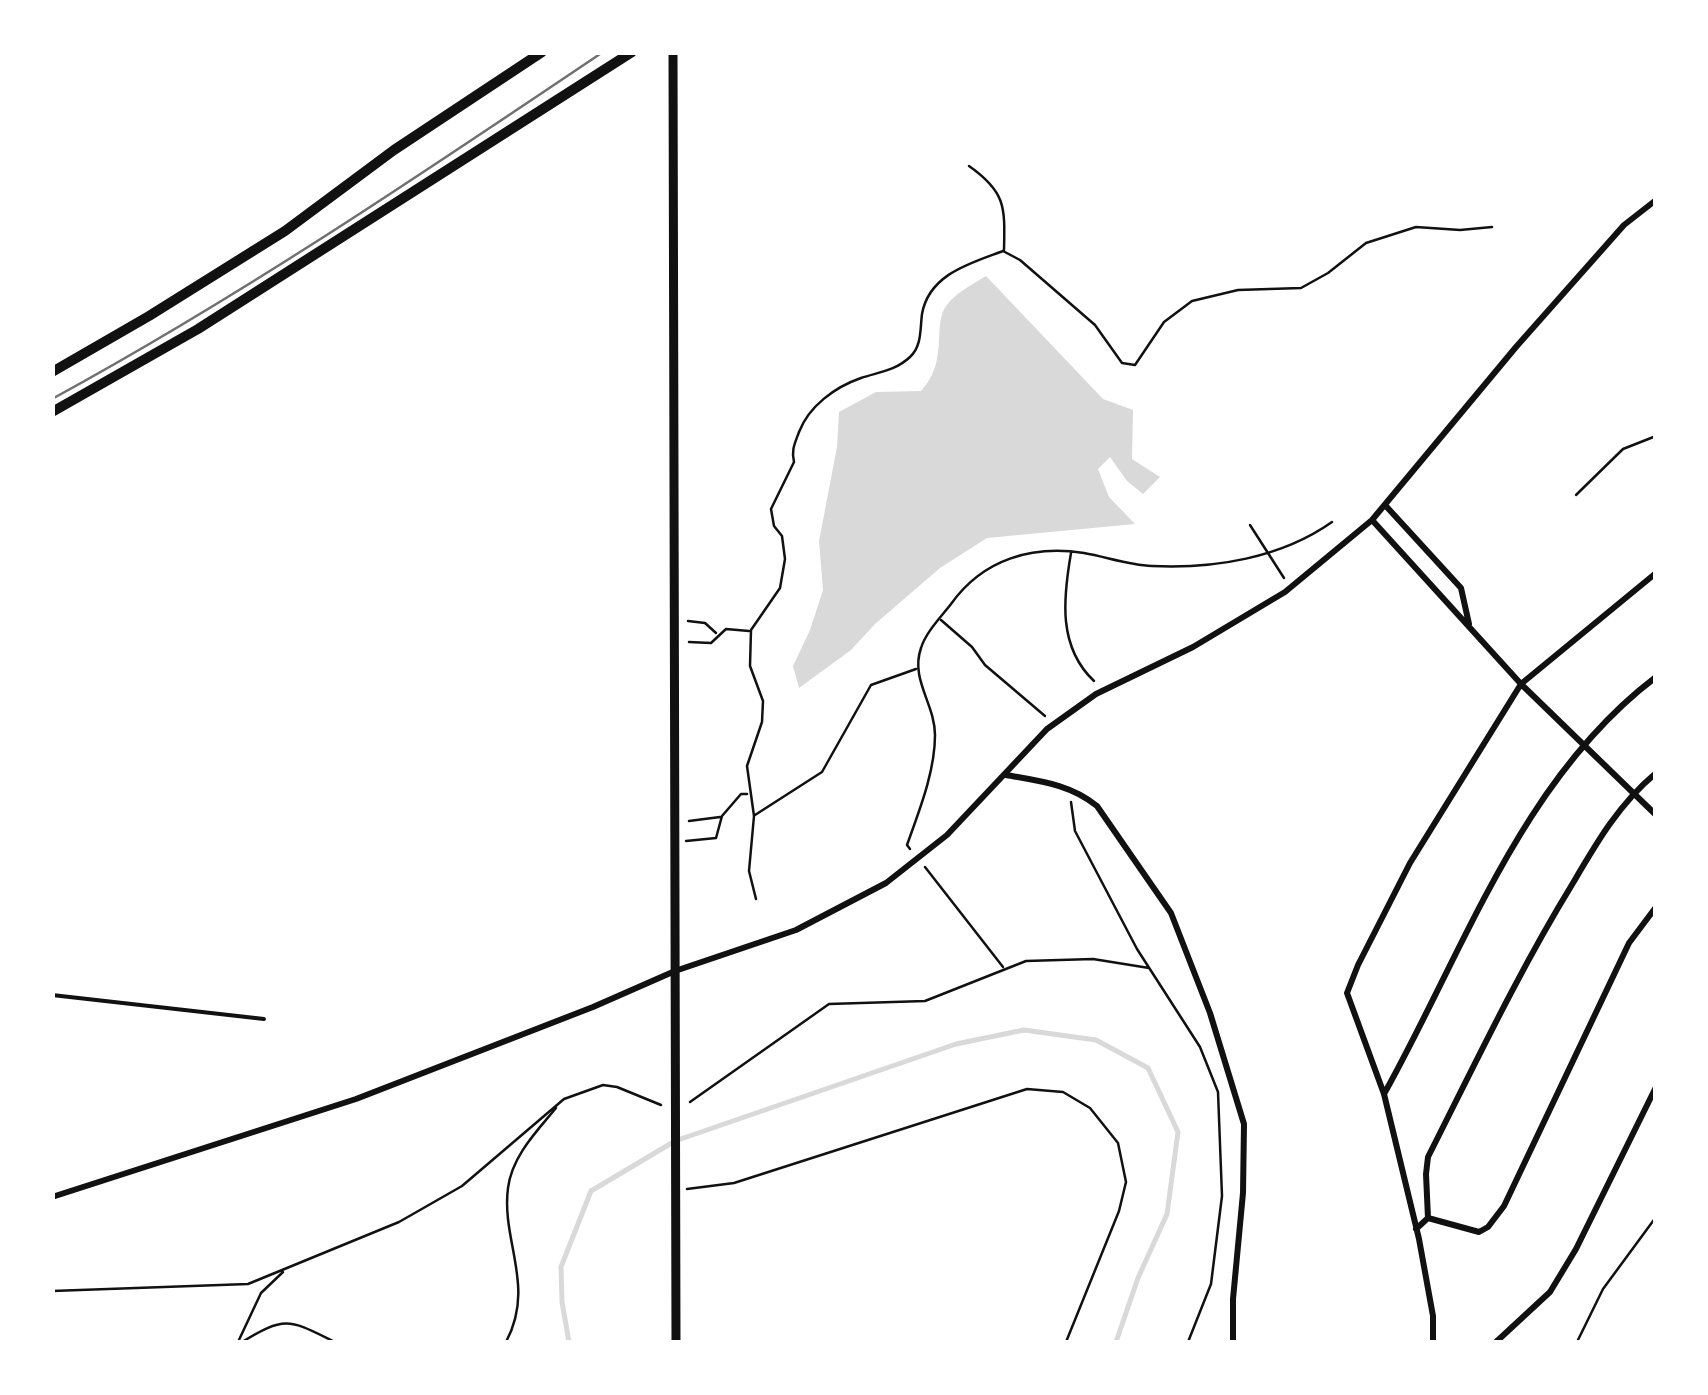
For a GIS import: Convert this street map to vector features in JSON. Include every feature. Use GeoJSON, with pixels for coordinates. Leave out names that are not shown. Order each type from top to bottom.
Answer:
{"type":"FeatureCollection","features":[{"type":"Feature","properties":{"kind":"main road"},"geometry":{"type":"LineString","coordinates":[[52,372],[285,231],[394,150],[542,52]]}},
{"type":"Feature","properties":{"kind":"main road"},"geometry":{"type":"LineString","coordinates":[[52,412],[249,297],[632,52]]}},
{"type":"Feature","properties":{"kind":"street"},"geometry":{"type":"LineString","coordinates":[[673,52],[676,1342]]}},
{"type":"Feature","properties":{"kind":"street"},"geometry":{"type":"LineString","coordinates":[[52,1196],[356,1099],[594,1008],[676,971],[796,930],[886,883],[947,835],[1054,724],[1104,690],[1193,648],[1291,587],[1372,520],[1624,225],[1656,200]]}},
{"type":"Feature","properties":{"kind":"street"},"geometry":{"type":"LineString","coordinates":[[1385,504],[1461,588],[1469,625]]}},
{"type":"Feature","properties":{"kind":"street"},"geometry":{"type":"LineString","coordinates":[[1372,520],[1521,684],[1656,815]]}},
{"type":"Feature","properties":{"kind":"street"},"geometry":{"type":"LineString","coordinates":[[1433,1342],[1433,1316],[1416,1228],[1384,1094],[1347,993],[1410,863],[1521,684],[1656,574]]}},
{"type":"Feature","properties":{"kind":"street"},"geometry":{"type":"LineString","coordinates":[[1384,1094],[1422,1027],[1506,856],[1583,745],[1625,700],[1656,677]]}},
{"type":"Feature","properties":{"kind":"street"},"geometry":{"type":"LineString","coordinates":[[1428,1218],[1428,1157],[1534,947],[1614,814],[1656,772]]}},
{"type":"Feature","properties":{"kind":"street"},"geometry":{"type":"LineString","coordinates":[[1004,775],[1082,793],[1096,806],[1171,913],[1210,1013],[1244,1124],[1244,1193],[1233,1299],[1233,1342]]}},
{"type":"Feature","properties":{"kind":"street"},"geometry":{"type":"LineString","coordinates":[[1428,1218],[1479,1232],[1488,1228],[1512,1189],[1629,944],[1656,907]]}},
{"type":"Feature","properties":{"kind":"street"},"geometry":{"type":"LineString","coordinates":[[1496,1342],[1550,1292],[1576,1249],[1656,1087]]}},
{"type":"Feature","properties":{"kind":"street"},"geometry":{"type":"LineString","coordinates":[[1416,1228],[1428,1218]]}},
{"type":"Feature","properties":{"kind":"lane"},"geometry":{"type":"LineString","coordinates":[[52,995],[264,1019]]}},
{"type":"Feature","properties":{"kind":"path"},"geometry":{"type":"LineString","coordinates":[[969,166],[988,180],[1002,199],[1004,252]]}},
{"type":"Feature","properties":{"kind":"path"},"geometry":{"type":"LineString","coordinates":[[756,899],[749,871],[754,816],[747,766],[762,722],[763,700],[750,666],[751,630],[780,588],[782,536],[774,526],[771,509],[794,462],[792,452],[804,418],[827,396],[859,379],[891,371],[913,355],[921,335],[923,309],[941,279],[963,266],[1004,252],[1020,260],[1095,325],[1122,363],[1135,365],[1164,322],[1192,301],[1238,290],[1301,288],[1328,273],[1366,243],[1416,226],[1460,230],[1492,227]]}},
{"type":"Feature","properties":{"kind":"path"},"geometry":{"type":"LineString","coordinates":[[1576,496],[1623,449],[1656,436]]}},
{"type":"Feature","properties":{"kind":"path"},"geometry":{"type":"LineString","coordinates":[[1005,970],[907,846],[933,757],[935,732],[916,669],[922,644],[940,619],[977,575],[1007,558],[1029,552],[1071,552],[1154,566],[1234,563],[1311,537],[1332,522]]}},
{"type":"Feature","properties":{"kind":"path"},"geometry":{"type":"LineString","coordinates":[[1250,524],[1291,587]]}},
{"type":"Feature","properties":{"kind":"path"},"geometry":{"type":"LineString","coordinates":[[1071,552],[1066,594],[1068,640],[1074,657],[1104,690]]}},
{"type":"Feature","properties":{"kind":"path"},"geometry":{"type":"LineString","coordinates":[[940,619],[972,647],[985,665],[1054,724]]}},
{"type":"Feature","properties":{"kind":"path"},"geometry":{"type":"LineString","coordinates":[[674,620],[705,623],[717,634]]}},
{"type":"Feature","properties":{"kind":"path"},"geometry":{"type":"LineString","coordinates":[[674,642],[711,643],[726,628],[751,630]]}},
{"type":"Feature","properties":{"kind":"path"},"geometry":{"type":"LineString","coordinates":[[754,816],[822,772],[871,685],[916,669]]}},
{"type":"Feature","properties":{"kind":"path"},"geometry":{"type":"LineString","coordinates":[[1069,789],[1075,831],[1149,968],[1200,1047],[1218,1092],[1222,1196],[1214,1266],[1188,1342]]}},
{"type":"Feature","properties":{"kind":"path"},"geometry":{"type":"LineString","coordinates":[[675,843],[716,838],[722,816],[741,794],[748,794]]}},
{"type":"Feature","properties":{"kind":"path"},"geometry":{"type":"LineString","coordinates":[[675,822],[722,816]]}},
{"type":"Feature","properties":{"kind":"path"},"geometry":{"type":"LineString","coordinates":[[52,1292],[248,1284],[398,1222],[462,1186],[564,1099],[603,1085],[618,1087],[676,1116],[829,1004],[925,1002],[1026,961],[1093,959],[1149,968]]}},
{"type":"Feature","properties":{"kind":"path"},"geometry":{"type":"LineString","coordinates":[[676,1191],[734,1183],[1027,1090],[1063,1092],[1090,1108],[1118,1143],[1126,1182],[1119,1211],[1066,1342]]}},
{"type":"Feature","properties":{"kind":"path"},"geometry":{"type":"LineString","coordinates":[[506,1342],[515,1324],[518,1292],[508,1185],[523,1147],[564,1099]]}},
{"type":"Feature","properties":{"kind":"path"},"geometry":{"type":"LineString","coordinates":[[1577,1342],[1603,1289],[1656,1218]]}},
{"type":"Feature","properties":{"kind":"path"},"geometry":{"type":"LineString","coordinates":[[240,1342],[261,1293],[284,1270]]}},
{"type":"Feature","properties":{"kind":"path"},"geometry":{"type":"LineString","coordinates":[[248,1284],[261,1293]]}},
{"type":"Feature","properties":{"kind":"path"},"geometry":{"type":"LineString","coordinates":[[240,1342],[273,1323],[296,1324],[335,1342]]}},
{"type":"Feature","properties":{"kind":"shaded area"},"geometry":{"type":"Polygon","coordinates":[[[986,276],[1103,399],[1133,410],[1132,459],[1160,477],[1143,494],[1127,481],[1110,457],[1098,469],[1109,497],[1135,524],[987,538],[940,568],[851,650],[799,688],[793,666],[823,590],[819,541],[837,447],[839,412],[876,392],[921,391],[935,368],[946,306],[986,276]]]}},
{"type":"Feature","properties":{"kind":"waterway"},"geometry":{"type":"LineString","coordinates":[[569,1342],[561,1267],[591,1191],[675,1141],[956,1044],[1024,1030],[1096,1040],[1148,1068],[1178,1132],[1167,1214],[1138,1278],[1116,1342]]}},
{"type":"Feature","properties":{"kind":"tram line"},"geometry":{"type":"LineString","coordinates":[[52,399],[263,275],[603,52]]}}]}
